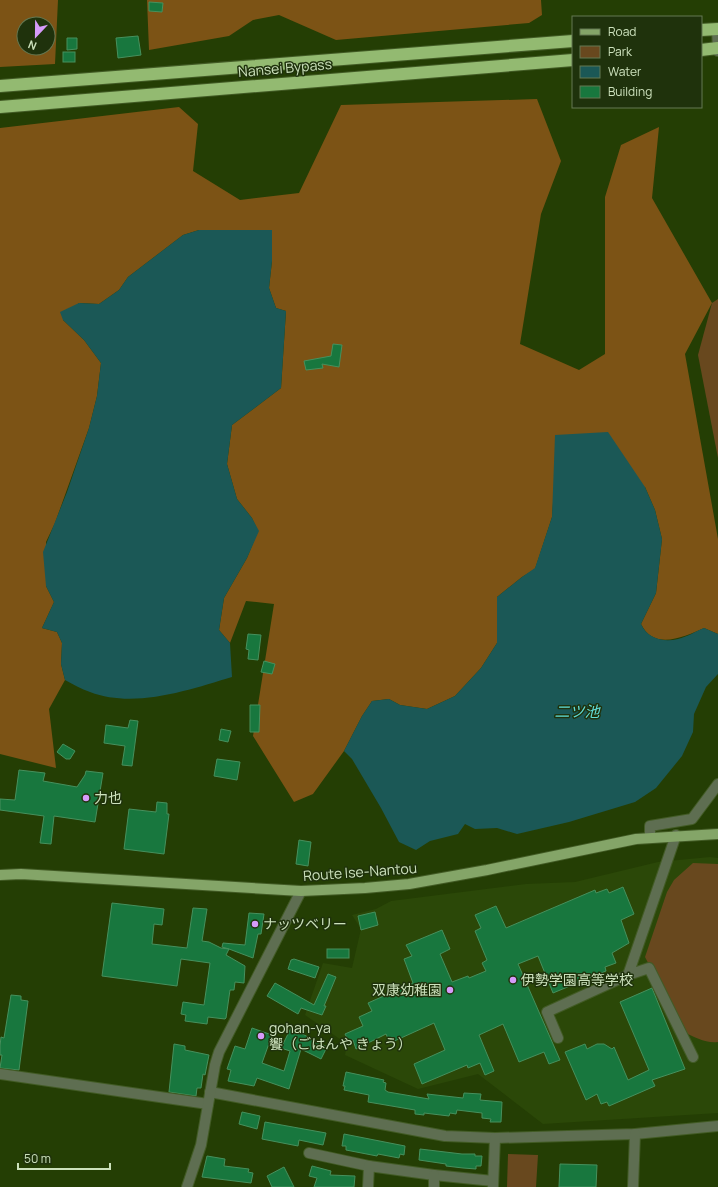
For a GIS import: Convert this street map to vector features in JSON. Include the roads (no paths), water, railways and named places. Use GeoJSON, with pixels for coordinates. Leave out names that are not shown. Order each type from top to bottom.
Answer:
{"type":"FeatureCollection","features":[{"type":"Feature","properties":{"kind":"highway"},"geometry":{"type":"LineString","coordinates":[[702,30],[718,29]]}},
{"type":"Feature","properties":{"kind":"highway","name":"Nansei Bypass"},"geometry":{"type":"LineString","coordinates":[[0,86],[572,41]]}},
{"type":"Feature","properties":{"kind":"highway"},"geometry":{"type":"LineString","coordinates":[[702,50],[718,48]]}},
{"type":"Feature","properties":{"kind":"highway","name":"Nansei Bypass"},"geometry":{"type":"LineString","coordinates":[[0,107],[572,60]]}},
{"type":"Feature","properties":{"kind":"main road","name":"Route Ise-Nantou"},"geometry":{"type":"LineString","coordinates":[[0,875],[21,874],[301,891],[409,884],[487,870],[636,839],[718,834]]}},
{"type":"Feature","properties":{"kind":"street"},"geometry":{"type":"LineString","coordinates":[[718,29],[718,51]]}},
{"type":"Feature","properties":{"kind":"street"},"geometry":{"type":"LineString","coordinates":[[650,838],[650,826],[692,819],[718,784]]}},
{"type":"Feature","properties":{"kind":"street"},"geometry":{"type":"LineString","coordinates":[[628,975],[676,836]]}},
{"type":"Feature","properties":{"kind":"street"},"geometry":{"type":"LineString","coordinates":[[187,1187],[201,1145],[210,1092],[219,1052],[301,891]]}},
{"type":"Feature","properties":{"kind":"street"},"geometry":{"type":"LineString","coordinates":[[558,1038],[547,1012],[628,975],[649,968],[693,1057]]}},
{"type":"Feature","properties":{"kind":"street"},"geometry":{"type":"LineString","coordinates":[[0,1074],[208,1104]]}},
{"type":"Feature","properties":{"kind":"street"},"geometry":{"type":"LineString","coordinates":[[210,1092],[411,1131],[445,1136],[495,1138],[635,1134],[718,1126]]}},
{"type":"Feature","properties":{"kind":"street"},"geometry":{"type":"LineString","coordinates":[[633,1187],[635,1134]]}},
{"type":"Feature","properties":{"kind":"street"},"geometry":{"type":"LineString","coordinates":[[308,1153],[369,1166],[493,1184],[495,1138]]}},
{"type":"Feature","properties":{"kind":"street"},"geometry":{"type":"LineString","coordinates":[[368,1187],[369,1166]]}},
{"type":"Feature","properties":{"kind":"street"},"geometry":{"type":"LineString","coordinates":[[434,1175],[434,1187]]}},
{"type":"Feature","properties":{"kind":"water"},"geometry":{"type":"Polygon","coordinates":[[[199,230],[272,230],[272,261],[269,288],[276,308],[286,311],[281,388],[232,425],[227,464],[237,499],[252,518],[259,531],[247,558],[224,598],[219,630],[230,643],[232,677],[161,696],[125,699],[107,697],[87,691],[65,680],[61,664],[62,643],[57,632],[42,628],[54,602],[46,586],[43,552],[67,492],[89,428],[97,396],[101,363],[84,340],[63,320],[60,312],[79,303],[99,304],[119,290],[128,277],[183,235],[199,230]]]}},
{"type":"Feature","properties":{"kind":"water","name":"二ツ池"},"geometry":{"type":"Polygon","coordinates":[[[608,432],[645,487],[655,510],[662,539],[656,593],[641,624],[647,633],[661,640],[681,638],[704,628],[718,634],[718,674],[706,687],[694,714],[693,732],[682,756],[656,788],[635,802],[569,822],[517,834],[497,828],[475,829],[465,824],[458,834],[430,841],[416,850],[399,842],[352,759],[344,751],[362,716],[372,701],[389,699],[400,705],[427,709],[455,696],[481,668],[497,643],[497,597],[535,568],[552,517],[555,435],[608,432]]]}},
{"type":"Feature","properties":{"kind":"place","name":"力也"},"geometry":{"type":"Point","coordinates":[86,798]}},
{"type":"Feature","properties":{"kind":"place","name":"ナッツベリー"},"geometry":{"type":"Point","coordinates":[255,924]}},
{"type":"Feature","properties":{"kind":"place","name":"伊勢学園高等学校"},"geometry":{"type":"Point","coordinates":[513,980]}},
{"type":"Feature","properties":{"kind":"place","name":"双康幼稚園"},"geometry":{"type":"Point","coordinates":[450,990]}},
{"type":"Feature","properties":{"kind":"place","name":"gohan-ya 饗（ごはんや きょう）"},"geometry":{"type":"Point","coordinates":[261,1036]}}]}
